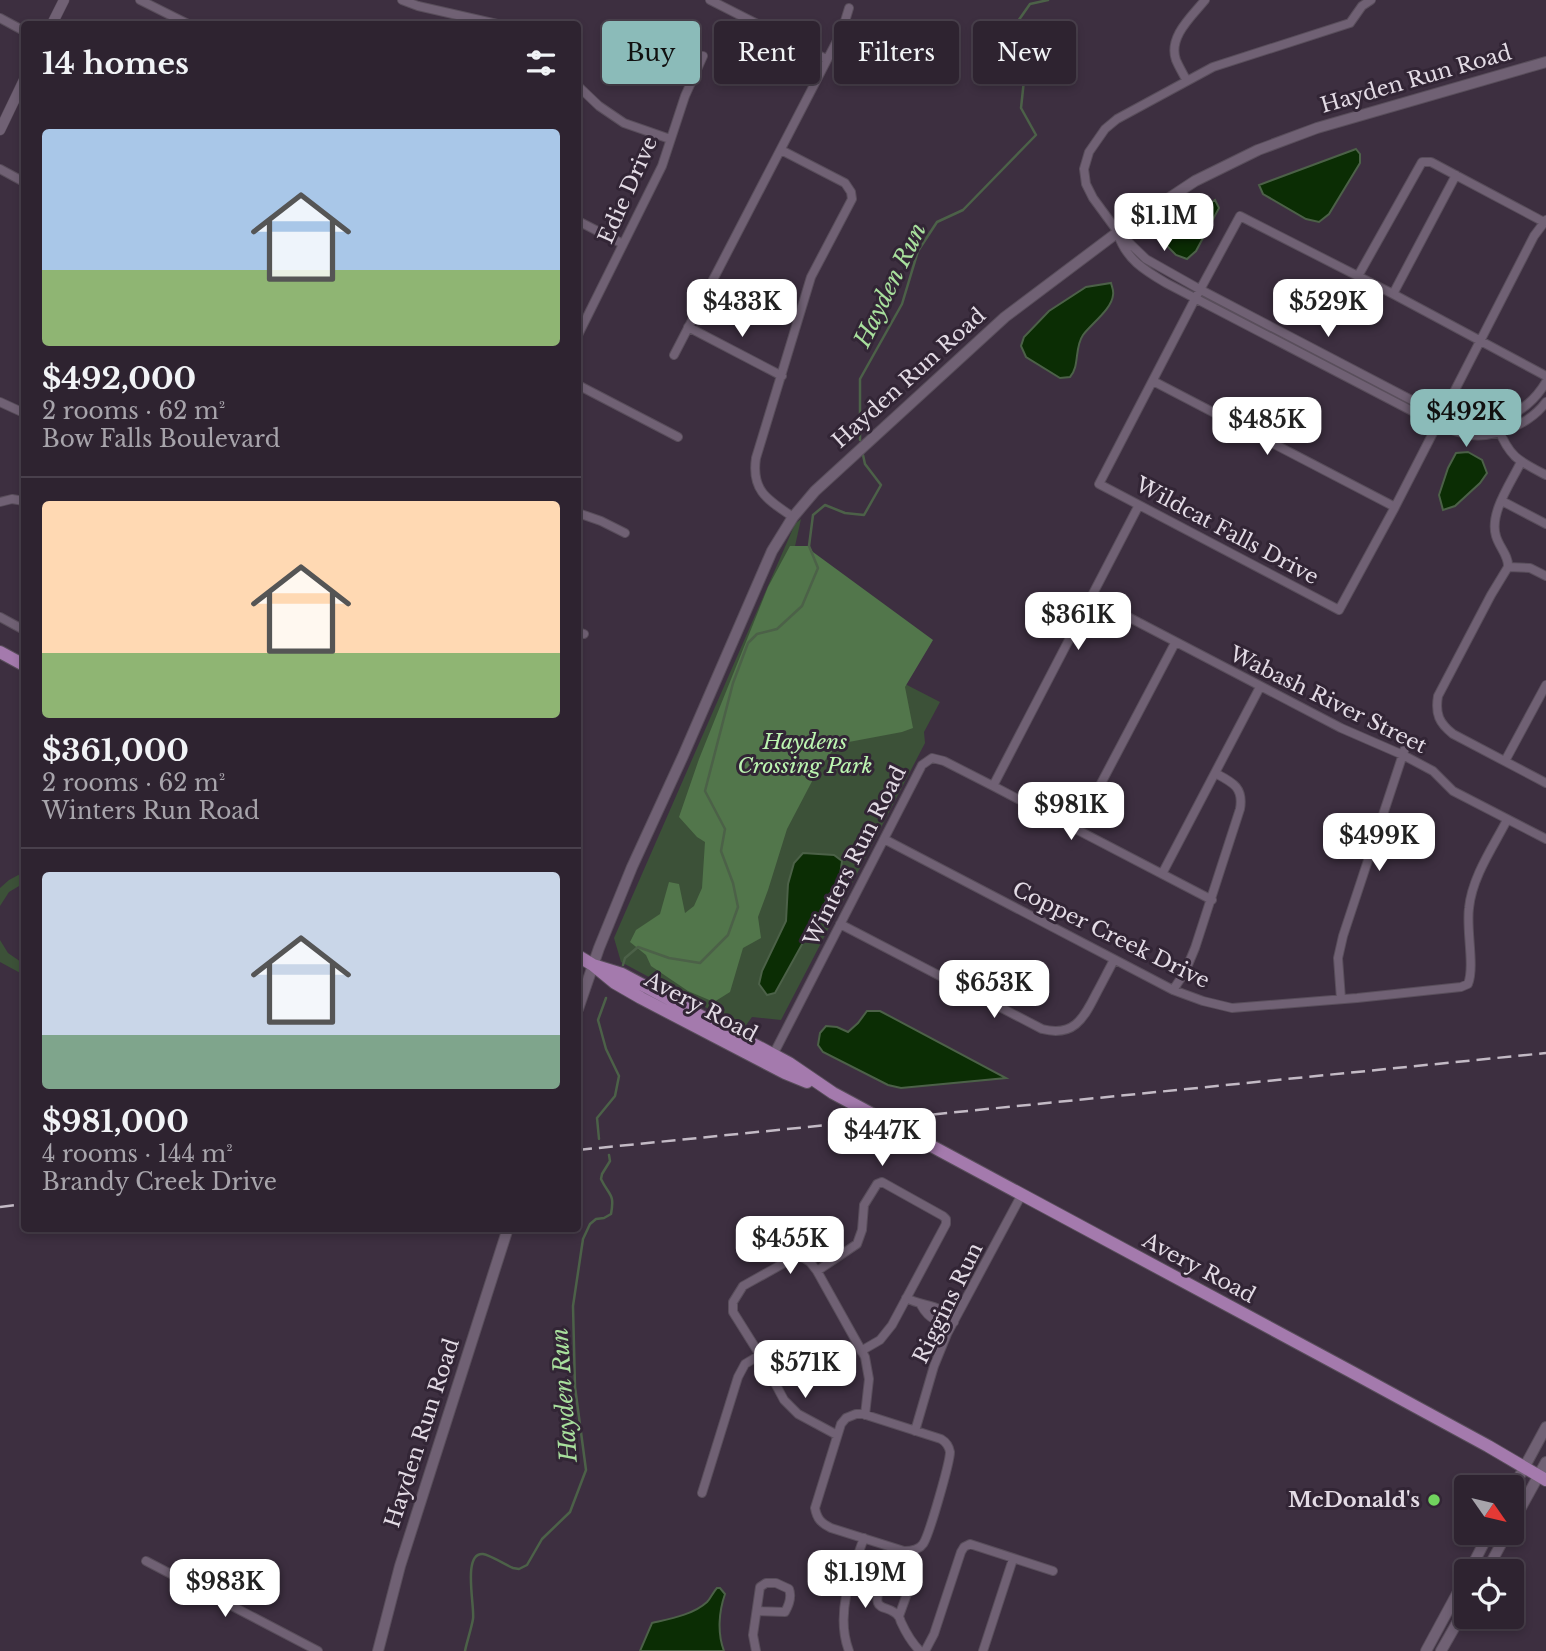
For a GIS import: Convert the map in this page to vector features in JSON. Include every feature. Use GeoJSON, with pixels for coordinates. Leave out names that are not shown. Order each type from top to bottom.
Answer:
{"type":"FeatureCollection","features":[{"type":"Feature","properties":{"kind":"main road","name":"Hayden Run Road"},"geometry":{"type":"LineString","coordinates":[[581,1000],[632,867],[695,731],[772,551],[793,517],[815,491],[1005,317],[1118,232],[1195,181],[1258,150],[1317,128],[1546,62]]}},
{"type":"Feature","properties":{"kind":"main road"},"geometry":{"type":"LineString","coordinates":[[0,652],[21,663]]}},
{"type":"Feature","properties":{"kind":"main road","name":"Avery Road"},"geometry":{"type":"LineString","coordinates":[[581,959],[622,974],[789,1063],[834,1093],[1419,1408],[1542,1478]]}},
{"type":"Feature","properties":{"kind":"main road","name":"Avery Road"},"geometry":{"type":"LineString","coordinates":[[593,965],[615,983],[642,999],[785,1073],[834,1093]]}},
{"type":"Feature","properties":{"kind":"main road","name":"Hayden Run Road"},"geometry":{"type":"LineString","coordinates":[[378,1651],[404,1553],[507,1232]]}},
{"type":"Feature","properties":{"kind":"main road"},"geometry":{"type":"LineString","coordinates":[[1520,1475],[1546,1427]]}},
{"type":"Feature","properties":{"kind":"main road"},"geometry":{"type":"LineString","coordinates":[[1524,1506],[1542,1478],[1546,1462]]}},
{"type":"Feature","properties":{"kind":"main road"},"geometry":{"type":"LineString","coordinates":[[1426,1651],[1454,1599]]}},
{"type":"Feature","properties":{"kind":"main road"},"geometry":{"type":"LineString","coordinates":[[1441,1651],[1454,1628]]}},
{"type":"Feature","properties":{"kind":"street"},"geometry":{"type":"LineString","coordinates":[[54,21],[64,0]]}},
{"type":"Feature","properties":{"kind":"street"},"geometry":{"type":"LineString","coordinates":[[140,0],[182,21]]}},
{"type":"Feature","properties":{"kind":"street"},"geometry":{"type":"LineString","coordinates":[[402,0],[484,21]]}},
{"type":"Feature","properties":{"kind":"street"},"geometry":{"type":"LineString","coordinates":[[1187,81],[1176,59],[1174,42],[1205,0]]}},
{"type":"Feature","properties":{"kind":"street"},"geometry":{"type":"LineString","coordinates":[[1371,0],[1362,6],[1350,23],[1213,67],[1117,119],[1105,129],[1089,152],[1084,169],[1086,184],[1118,232],[1146,259],[1442,416],[1469,424],[1495,422],[1523,409],[1533,401],[1546,382]]}},
{"type":"Feature","properties":{"kind":"street"},"geometry":{"type":"LineString","coordinates":[[714,1],[826,60]]}},
{"type":"Feature","properties":{"kind":"street"},"geometry":{"type":"LineString","coordinates":[[674,355],[842,31],[849,8]]}},
{"type":"Feature","properties":{"kind":"street"},"geometry":{"type":"LineString","coordinates":[[0,18],[21,29]]}},
{"type":"Feature","properties":{"kind":"street","name":"Edie Drive"},"geometry":{"type":"LineString","coordinates":[[581,329],[662,166],[685,96],[703,56]]}},
{"type":"Feature","properties":{"kind":"street"},"geometry":{"type":"LineString","coordinates":[[0,130],[21,86]]}},
{"type":"Feature","properties":{"kind":"street"},"geometry":{"type":"LineString","coordinates":[[581,89],[598,106],[624,123],[670,139]]}},
{"type":"Feature","properties":{"kind":"street"},"geometry":{"type":"LineString","coordinates":[[781,150],[845,183],[852,199],[811,277],[754,472],[761,491],[793,517]]}},
{"type":"Feature","properties":{"kind":"street"},"geometry":{"type":"LineString","coordinates":[[1359,276],[1422,162],[1431,162],[1545,221],[1533,237],[1481,340],[1395,507],[1153,381],[1240,216],[1359,276],[1481,340],[1546,376]]}},
{"type":"Feature","properties":{"kind":"street"},"geometry":{"type":"LineString","coordinates":[[0,169],[21,180]]}},
{"type":"Feature","properties":{"kind":"street"},"geometry":{"type":"LineString","coordinates":[[1393,294],[1456,175]]}},
{"type":"Feature","properties":{"kind":"street"},"geometry":{"type":"LineString","coordinates":[[581,223],[623,244]]}},
{"type":"Feature","properties":{"kind":"street"},"geometry":{"type":"LineString","coordinates":[[1118,232],[1124,250],[1137,264],[1166,283],[1437,424],[1466,434],[1500,432],[1530,417],[1546,402]]}},
{"type":"Feature","properties":{"kind":"street"},"geometry":{"type":"LineString","coordinates":[[688,327],[782,376]]}},
{"type":"Feature","properties":{"kind":"street","name":"Wildcat Falls Drive"},"geometry":{"type":"LineString","coordinates":[[1153,381],[1099,484],[1339,610],[1395,507]]}},
{"type":"Feature","properties":{"kind":"street"},"geometry":{"type":"LineString","coordinates":[[581,387],[678,437]]}},
{"type":"Feature","properties":{"kind":"street"},"geometry":{"type":"LineString","coordinates":[[0,401],[21,412]]}},
{"type":"Feature","properties":{"kind":"street"},"geometry":{"type":"LineString","coordinates":[[1495,422],[1507,449],[1521,462],[1546,475]]}},
{"type":"Feature","properties":{"kind":"street"},"geometry":{"type":"LineString","coordinates":[[1521,462],[1496,512],[1494,524],[1496,537],[1509,562],[1508,567],[1438,696],[1437,716],[1453,734],[1546,783]]}},
{"type":"Feature","properties":{"kind":"street"},"geometry":{"type":"LineString","coordinates":[[0,502],[12,499],[21,500]]}},
{"type":"Feature","properties":{"kind":"street"},"geometry":{"type":"LineString","coordinates":[[1502,501],[1546,524]]}},
{"type":"Feature","properties":{"kind":"street"},"geometry":{"type":"LineString","coordinates":[[1139,505],[993,786],[1212,900]]}},
{"type":"Feature","properties":{"kind":"street"},"geometry":{"type":"LineString","coordinates":[[581,514],[625,533]]}},
{"type":"Feature","properties":{"kind":"street"},"geometry":{"type":"LineString","coordinates":[[1508,567],[1530,568],[1546,576]]}},
{"type":"Feature","properties":{"kind":"street","name":"Wabash River Street"},"geometry":{"type":"LineString","coordinates":[[1090,597],[1340,728],[1403,755],[1433,771],[1453,791],[1546,839]]}},
{"type":"Feature","properties":{"kind":"street"},"geometry":{"type":"LineString","coordinates":[[0,617],[21,628]]}},
{"type":"Feature","properties":{"kind":"street"},"geometry":{"type":"LineString","coordinates":[[1077,829],[1175,643]]}},
{"type":"Feature","properties":{"kind":"street"},"geometry":{"type":"LineString","coordinates":[[1505,761],[1546,685]]}},
{"type":"Feature","properties":{"kind":"street"},"geometry":{"type":"LineString","coordinates":[[1162,874],[1260,687]]}},
{"type":"Feature","properties":{"kind":"street"},"geometry":{"type":"LineString","coordinates":[[1341,999],[1338,958],[1343,936],[1406,745]]}},
{"type":"Feature","properties":{"kind":"street","name":"Winters Run Road"},"geometry":{"type":"LineString","coordinates":[[773,1055],[922,765],[932,758],[944,761],[993,786]]}},
{"type":"Feature","properties":{"kind":"street"},"geometry":{"type":"LineString","coordinates":[[1173,990],[1185,972],[1195,948],[1242,801],[1235,784],[1215,773]]}},
{"type":"Feature","properties":{"kind":"street","name":"Copper Creek Drive"},"geometry":{"type":"LineString","coordinates":[[884,839],[1173,990],[1232,1008],[1461,987],[1468,984],[1471,976],[1467,928],[1474,885],[1507,820]]}},
{"type":"Feature","properties":{"kind":"street"},"geometry":{"type":"LineString","coordinates":[[840,924],[1052,1031],[1070,1028],[1084,1016],[1114,960]]}},
{"type":"Feature","properties":{"kind":"street"},"geometry":{"type":"LineString","coordinates":[[817,1271],[856,1244],[862,1230],[864,1205],[877,1184],[882,1182],[946,1219],[946,1224],[886,1333],[880,1340],[861,1351]]}},
{"type":"Feature","properties":{"kind":"street","name":"Riggins Run"},"geometry":{"type":"LineString","coordinates":[[915,1431],[934,1366],[947,1334],[1021,1194]]}},
{"type":"Feature","properties":{"kind":"street"},"geometry":{"type":"LineString","coordinates":[[837,1435],[798,1414],[785,1400],[733,1312],[733,1303],[743,1286],[795,1257],[806,1258],[817,1271],[865,1357],[869,1379],[865,1415]]}},
{"type":"Feature","properties":{"kind":"street"},"geometry":{"type":"LineString","coordinates":[[906,1298],[921,1305],[926,1314],[942,1323],[954,1322]]}},
{"type":"Feature","properties":{"kind":"street"},"geometry":{"type":"LineString","coordinates":[[702,1493],[738,1377],[745,1364],[760,1355]]}},
{"type":"Feature","properties":{"kind":"street"},"geometry":{"type":"LineString","coordinates":[[856,1414],[865,1415],[941,1438],[950,1451],[925,1542],[911,1551],[821,1524],[816,1517],[815,1508],[841,1423],[856,1414]]}},
{"type":"Feature","properties":{"kind":"street"},"geometry":{"type":"LineString","coordinates":[[849,1651],[845,1640],[845,1604],[864,1538]]}},
{"type":"Feature","properties":{"kind":"street"},"geometry":{"type":"LineString","coordinates":[[899,1616],[908,1591],[881,1583],[876,1596],[877,1603],[899,1616],[912,1643],[923,1651],[934,1634],[961,1552],[970,1544],[1053,1571]]}},
{"type":"Feature","properties":{"kind":"street"},"geometry":{"type":"LineString","coordinates":[[983,1651],[1013,1559]]}},
{"type":"Feature","properties":{"kind":"street"},"geometry":{"type":"LineString","coordinates":[[146,1561],[318,1651]]}},
{"type":"Feature","properties":{"kind":"street"},"geometry":{"type":"LineString","coordinates":[[756,1651],[753,1635],[760,1587],[763,1584],[776,1583],[789,1589],[790,1601],[785,1612],[757,1611]]}},
{"type":"Feature","properties":{"kind":"green space","name":"Haydens Crossing Park"},"geometry":{"type":"Polygon","coordinates":[[[801,519],[779,619],[940,702],[924,732],[925,743],[781,1020],[752,1017],[744,1028],[621,962],[614,938],[795,524],[801,519]]]}},
{"type":"Feature","properties":{"kind":"green space"},"geometry":{"type":"Polygon","coordinates":[[[790,546],[809,546],[813,552],[933,640],[905,687],[913,728],[838,744],[819,768],[787,829],[758,917],[761,938],[743,948],[730,992],[714,1002],[688,991],[651,966],[646,955],[630,942],[636,930],[660,914],[669,882],[679,884],[685,913],[694,906],[702,888],[705,842],[679,817],[699,759],[768,587],[790,546]]]}},
{"type":"Feature","properties":{"kind":"green space"},"geometry":{"type":"Polygon","coordinates":[[[21,874],[21,885],[9,892],[0,906],[0,888],[21,874]]]}},
{"type":"Feature","properties":{"kind":"green space"},"geometry":{"type":"Polygon","coordinates":[[[0,940],[8,953],[21,962],[21,973],[0,962],[0,940]]]}},
{"type":"Feature","properties":{"kind":"shaded area"},"geometry":{"type":"Polygon","coordinates":[[[1356,149],[1360,154],[1360,163],[1329,214],[1319,222],[1306,219],[1263,194],[1259,185],[1356,149]]]}},
{"type":"Feature","properties":{"kind":"shaded area"},"geometry":{"type":"Polygon","coordinates":[[[1215,200],[1219,208],[1196,251],[1187,259],[1176,255],[1165,244],[1167,232],[1215,200]]]}},
{"type":"Feature","properties":{"kind":"shaded area"},"geometry":{"type":"Polygon","coordinates":[[[1111,283],[1112,300],[1080,340],[1075,368],[1070,377],[1060,378],[1026,357],[1021,346],[1024,337],[1049,311],[1086,287],[1111,283]]]}},
{"type":"Feature","properties":{"kind":"shaded area"},"geometry":{"type":"Polygon","coordinates":[[[1468,452],[1482,460],[1487,473],[1455,506],[1443,510],[1439,495],[1448,468],[1456,453],[1468,452]]]}},
{"type":"Feature","properties":{"kind":"shaded area"},"geometry":{"type":"Polygon","coordinates":[[[803,853],[834,855],[842,861],[840,876],[775,993],[767,995],[759,984],[762,971],[786,921],[788,884],[794,863],[803,853]]]}},
{"type":"Feature","properties":{"kind":"shaded area"},"geometry":{"type":"Polygon","coordinates":[[[867,1011],[880,1011],[1006,1078],[901,1088],[888,1085],[823,1052],[818,1045],[820,1033],[826,1026],[848,1032],[867,1011]]]}},
{"type":"Feature","properties":{"kind":"shaded area"},"geometry":{"type":"Polygon","coordinates":[[[717,1588],[725,1594],[720,1622],[724,1651],[640,1651],[652,1623],[695,1610],[707,1602],[717,1588]]]}},
{"type":"Feature","properties":{"kind":"waterway","name":"Hayden Run"},"geometry":{"type":"LineString","coordinates":[[860,440],[860,379],[902,304],[918,251],[937,222],[963,210],[1036,135],[1021,108],[1025,71],[1016,24],[1030,4],[1048,0]]}},
{"type":"Feature","properties":{"kind":"waterway","name":"Hayden Run"},"geometry":{"type":"LineString","coordinates":[[623,965],[625,958],[638,947],[669,958],[700,963],[728,935],[738,907],[733,883],[721,851],[725,829],[705,791],[733,683],[748,643],[757,634],[777,629],[802,606],[818,568],[809,546],[813,515],[825,505],[845,513],[864,515],[881,485],[865,464],[863,455]]}},
{"type":"Feature","properties":{"kind":"waterway","name":"Hayden Run"},"geometry":{"type":"LineString","coordinates":[[599,1139],[597,1118],[615,1096],[619,1076],[606,1049],[598,1020],[606,998]]}},
{"type":"Feature","properties":{"kind":"waterway","name":"Hayden Run"},"geometry":{"type":"LineString","coordinates":[[465,1651],[473,1619],[471,1571],[477,1556],[483,1554],[513,1568],[519,1569],[527,1565],[542,1539],[570,1512],[586,1470],[575,1387],[573,1306],[583,1239],[590,1224],[611,1214],[612,1198],[601,1179],[610,1161],[609,1155]]}},
{"type":"Feature","properties":{"kind":"railway"},"geometry":{"type":"LineString","coordinates":[[581,1150],[1546,1053]]}},
{"type":"Feature","properties":{"kind":"railway"},"geometry":{"type":"LineString","coordinates":[[0,1207],[21,1204]]}},
{"type":"Feature","properties":{"kind":"place","name":"McDonald's"},"geometry":{"type":"Point","coordinates":[1434,1500]}}]}
